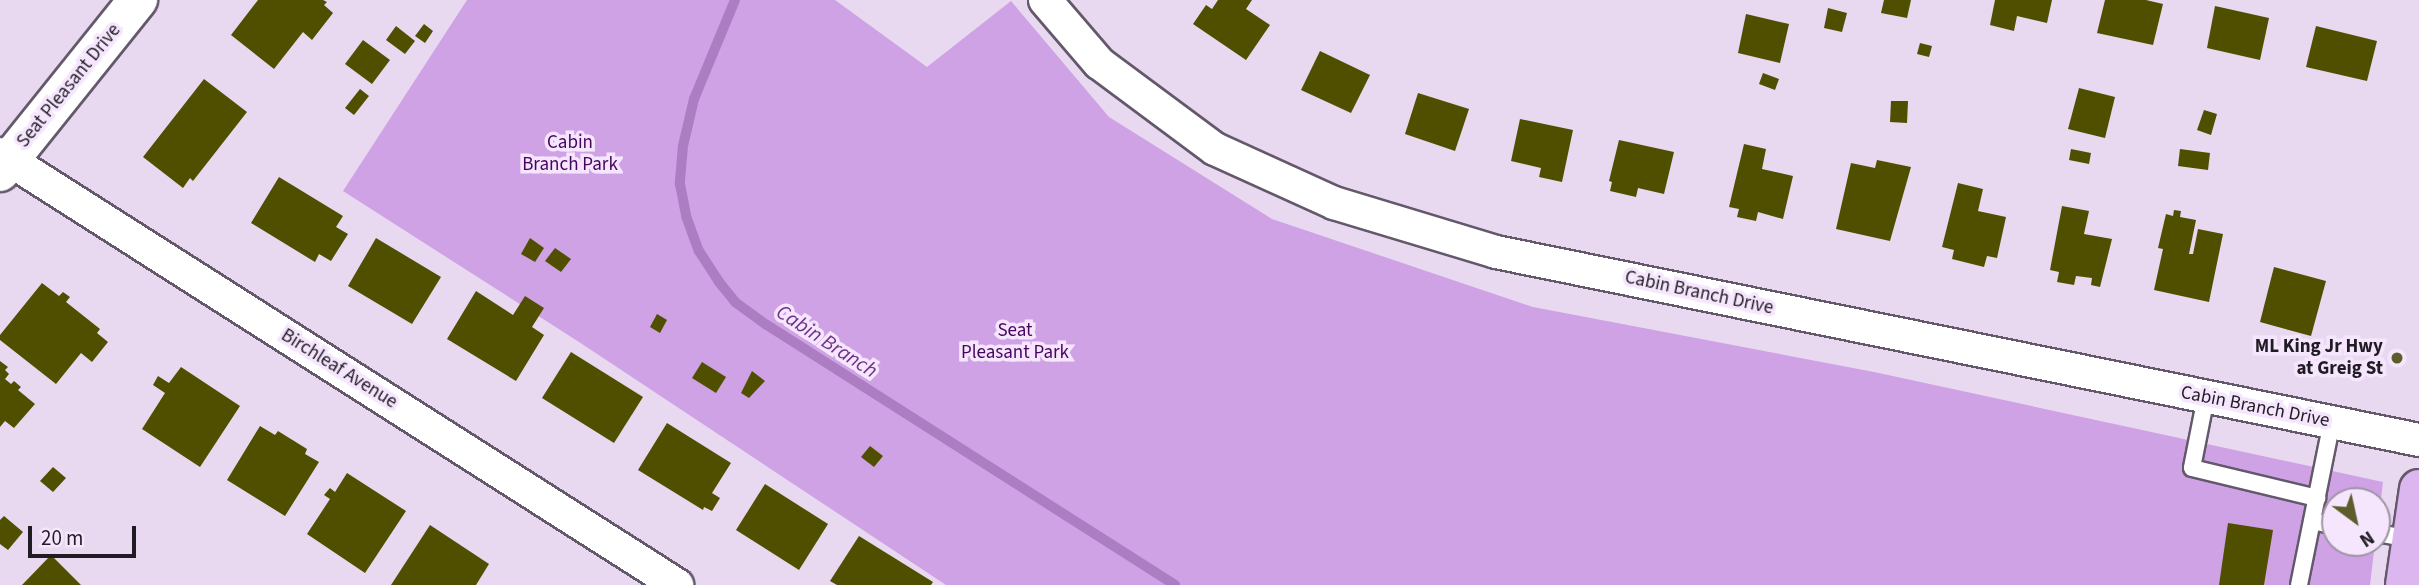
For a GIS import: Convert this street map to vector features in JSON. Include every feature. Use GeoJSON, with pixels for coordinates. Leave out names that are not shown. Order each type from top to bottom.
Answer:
{"type":"FeatureCollection","features":[{"type":"Feature","properties":{"kind":"main road"},"geometry":{"type":"LineString","coordinates":[[2405,585],[2394,536],[2419,489]]}},
{"type":"Feature","properties":{"kind":"street","name":"Seat Pleasant Drive"},"geometry":{"type":"LineString","coordinates":[[3,162],[138,0]]}},
{"type":"Feature","properties":{"kind":"street","name":"Cabin Branch Drive"},"geometry":{"type":"LineString","coordinates":[[1045,0],[1099,63],[1216,149],[1334,203],[1496,251],[2419,440]]}},
{"type":"Feature","properties":{"kind":"street","name":"Birchleaf Avenue"},"geometry":{"type":"LineString","coordinates":[[3,162],[677,585]]}},
{"type":"Feature","properties":{"kind":"lane"},"geometry":{"type":"LineString","coordinates":[[2206,397],[2192,468],[2317,498]]}},
{"type":"Feature","properties":{"kind":"lane"},"geometry":{"type":"LineString","coordinates":[[2299,585],[2332,422]]}},
{"type":"Feature","properties":{"kind":"lane"},"geometry":{"type":"LineString","coordinates":[[2312,522],[2321,524]]}},
{"type":"Feature","properties":{"kind":"green space","name":"Seat Pleasant Park"},"geometry":{"type":"Polygon","coordinates":[[[467,0],[835,0],[927,67],[1011,1],[1109,117],[1272,219],[1533,307],[1874,372],[2383,482],[2382,487],[2321,487],[2321,557],[2373,557],[2370,585],[946,585],[579,342],[343,191],[467,0]]]}},
{"type":"Feature","properties":{"kind":"building"},"geometry":{"type":"Polygon","coordinates":[[[258,0],[323,0],[327,2],[324,5],[333,13],[312,40],[303,32],[274,69],[231,35],[258,0]]]}},
{"type":"Feature","properties":{"kind":"building"},"geometry":{"type":"Polygon","coordinates":[[[1218,0],[1252,0],[1246,9],[1270,25],[1246,60],[1193,24],[1206,5],[1212,9],[1218,0]]]}},
{"type":"Feature","properties":{"kind":"building"},"geometry":{"type":"Polygon","coordinates":[[[1884,0],[1911,0],[1907,18],[1881,13],[1884,0]]]}},
{"type":"Feature","properties":{"kind":"building"},"geometry":{"type":"Polygon","coordinates":[[[1995,0],[2052,0],[2047,23],[2017,16],[2014,31],[1990,25],[1995,0]]]}},
{"type":"Feature","properties":{"kind":"building"},"geometry":{"type":"Polygon","coordinates":[[[2105,0],[2146,0],[2163,4],[2153,45],[2097,33],[2105,0]]]}},
{"type":"Feature","properties":{"kind":"building"},"geometry":{"type":"Polygon","coordinates":[[[2215,6],[2269,18],[2260,60],[2207,48],[2215,6]]]}},
{"type":"Feature","properties":{"kind":"building"},"geometry":{"type":"Polygon","coordinates":[[[1828,8],[1847,13],[1842,32],[1824,28],[1828,8]]]}},
{"type":"Feature","properties":{"kind":"building"},"geometry":{"type":"Polygon","coordinates":[[[1746,14],[1789,24],[1780,63],[1738,53],[1746,14]]]}},
{"type":"Feature","properties":{"kind":"building"},"geometry":{"type":"Polygon","coordinates":[[[424,24],[433,31],[425,43],[415,36],[424,24]]]}},
{"type":"Feature","properties":{"kind":"building"},"geometry":{"type":"Polygon","coordinates":[[[396,26],[415,41],[405,54],[386,40],[396,26]]]}},
{"type":"Feature","properties":{"kind":"building"},"geometry":{"type":"Polygon","coordinates":[[[2316,26],[2377,41],[2367,81],[2306,67],[2316,26]]]}},
{"type":"Feature","properties":{"kind":"building"},"geometry":{"type":"Polygon","coordinates":[[[363,40],[390,60],[372,84],[345,64],[363,40]]]}},
{"type":"Feature","properties":{"kind":"building"},"geometry":{"type":"Polygon","coordinates":[[[1920,43],[1932,46],[1929,57],[1917,54],[1920,43]]]}},
{"type":"Feature","properties":{"kind":"building"},"geometry":{"type":"Polygon","coordinates":[[[1320,51],[1370,75],[1351,113],[1301,90],[1320,51]]]}},
{"type":"Feature","properties":{"kind":"building"},"geometry":{"type":"Polygon","coordinates":[[[1763,73],[1779,79],[1775,90],[1759,84],[1763,73]]]}},
{"type":"Feature","properties":{"kind":"building"},"geometry":{"type":"Polygon","coordinates":[[[204,79],[247,112],[193,181],[190,178],[183,188],[143,157],[204,79]]]}},
{"type":"Feature","properties":{"kind":"building"},"geometry":{"type":"Polygon","coordinates":[[[2079,88],[2115,97],[2105,138],[2068,129],[2079,88]]]}},
{"type":"Feature","properties":{"kind":"building"},"geometry":{"type":"Polygon","coordinates":[[[360,89],[369,96],[354,115],[345,108],[360,89]]]}},
{"type":"Feature","properties":{"kind":"building"},"geometry":{"type":"Polygon","coordinates":[[[1418,93],[1469,109],[1455,151],[1405,134],[1418,93]]]}},
{"type":"Feature","properties":{"kind":"building"},"geometry":{"type":"Polygon","coordinates":[[[1891,101],[1908,101],[1907,123],[1890,122],[1891,101]]]}},
{"type":"Feature","properties":{"kind":"building"},"geometry":{"type":"Polygon","coordinates":[[[2204,110],[2217,114],[2211,135],[2197,130],[2204,110]]]}},
{"type":"Feature","properties":{"kind":"building"},"geometry":{"type":"Polygon","coordinates":[[[1520,119],[1573,130],[1562,182],[1539,177],[1541,168],[1511,161],[1520,119]]]}},
{"type":"Feature","properties":{"kind":"building"},"geometry":{"type":"Polygon","coordinates":[[[1619,140],[1674,152],[1664,194],[1638,188],[1636,197],[1610,191],[1612,182],[1609,181],[1619,140]]]}},
{"type":"Feature","properties":{"kind":"building"},"geometry":{"type":"Polygon","coordinates":[[[1744,144],[1766,149],[1762,169],[1793,176],[1783,219],[1758,212],[1756,221],[1737,217],[1739,209],[1729,207],[1744,144]]]}},
{"type":"Feature","properties":{"kind":"building"},"geometry":{"type":"Polygon","coordinates":[[[2071,149],[2091,153],[2089,164],[2069,160],[2071,149]]]}},
{"type":"Feature","properties":{"kind":"building"},"geometry":{"type":"Polygon","coordinates":[[[2180,149],[2210,153],[2208,170],[2178,166],[2180,149]]]}},
{"type":"Feature","properties":{"kind":"building"},"geometry":{"type":"Polygon","coordinates":[[[1877,160],[1911,167],[1890,241],[1836,229],[1851,163],[1875,168],[1877,160]]]}},
{"type":"Feature","properties":{"kind":"building"},"geometry":{"type":"Polygon","coordinates":[[[279,177],[343,216],[336,227],[348,234],[331,261],[319,254],[315,262],[251,223],[279,177]]]}},
{"type":"Feature","properties":{"kind":"building"},"geometry":{"type":"Polygon","coordinates":[[[1958,183],[1983,189],[1978,211],[2006,217],[1997,258],[1987,256],[1984,267],[1952,259],[1954,250],[1942,247],[1958,183]]]}},
{"type":"Feature","properties":{"kind":"building"},"geometry":{"type":"Polygon","coordinates":[[[2062,206],[2089,211],[2084,234],[2112,239],[2100,287],[2091,285],[2092,278],[2076,276],[2074,285],[2057,282],[2059,272],[2050,270],[2062,206]]]}},
{"type":"Feature","properties":{"kind":"building"},"geometry":{"type":"Polygon","coordinates":[[[2174,210],[2181,211],[2180,217],[2196,220],[2189,254],[2193,254],[2198,229],[2223,234],[2209,302],[2154,290],[2163,249],[2158,248],[2166,214],[2173,216],[2174,210]]]}},
{"type":"Feature","properties":{"kind":"building"},"geometry":{"type":"Polygon","coordinates":[[[376,238],[441,277],[412,324],[348,286],[376,238]]]}},
{"type":"Feature","properties":{"kind":"building"},"geometry":{"type":"Polygon","coordinates":[[[530,238],[544,248],[535,262],[521,254],[530,238]]]}},
{"type":"Feature","properties":{"kind":"building"},"geometry":{"type":"Polygon","coordinates":[[[555,248],[571,259],[561,272],[545,261],[555,248]]]}},
{"type":"Feature","properties":{"kind":"building"},"geometry":{"type":"Polygon","coordinates":[[[2274,267],[2326,281],[2311,336],[2260,322],[2274,267]]]}},
{"type":"Feature","properties":{"kind":"building"},"geometry":{"type":"Polygon","coordinates":[[[42,283],[59,296],[63,292],[70,297],[66,302],[100,329],[97,333],[108,342],[92,362],[81,353],[56,384],[0,340],[0,335],[42,283]]]}},
{"type":"Feature","properties":{"kind":"building"},"geometry":{"type":"Polygon","coordinates":[[[476,291],[513,315],[525,296],[544,308],[532,327],[544,335],[516,381],[447,339],[476,291]]]}},
{"type":"Feature","properties":{"kind":"building"},"geometry":{"type":"Polygon","coordinates":[[[657,314],[667,320],[660,333],[650,327],[657,314]]]}},
{"type":"Feature","properties":{"kind":"building"},"geometry":{"type":"Polygon","coordinates":[[[571,352],[643,397],[614,443],[542,398],[571,352]]]}},
{"type":"Feature","properties":{"kind":"building"},"geometry":{"type":"Polygon","coordinates":[[[0,361],[8,367],[5,370],[9,374],[5,379],[11,384],[14,381],[21,387],[18,390],[35,404],[14,428],[5,421],[0,427],[0,361]]]}},
{"type":"Feature","properties":{"kind":"building"},"geometry":{"type":"Polygon","coordinates":[[[702,362],[726,377],[716,393],[692,378],[702,362]]]}},
{"type":"Feature","properties":{"kind":"building"},"geometry":{"type":"Polygon","coordinates":[[[181,367],[240,406],[200,467],[142,429],[165,393],[153,385],[158,376],[169,383],[181,367]]]}},
{"type":"Feature","properties":{"kind":"building"},"geometry":{"type":"Polygon","coordinates":[[[752,371],[765,381],[749,398],[741,393],[752,371]]]}},
{"type":"Feature","properties":{"kind":"building"},"geometry":{"type":"Polygon","coordinates":[[[667,423],[731,463],[712,493],[720,498],[712,511],[704,507],[703,510],[638,470],[667,423]]]}},
{"type":"Feature","properties":{"kind":"building"},"geometry":{"type":"Polygon","coordinates":[[[260,426],[275,435],[278,431],[307,449],[305,454],[319,462],[285,516],[227,480],[260,426]]]}},
{"type":"Feature","properties":{"kind":"building"},"geometry":{"type":"Polygon","coordinates":[[[870,446],[883,456],[874,467],[861,457],[870,446]]]}},
{"type":"Feature","properties":{"kind":"building"},"geometry":{"type":"Polygon","coordinates":[[[53,467],[66,478],[53,492],[40,481],[53,467]]]}},
{"type":"Feature","properties":{"kind":"building"},"geometry":{"type":"Polygon","coordinates":[[[347,473],[406,511],[365,573],[307,534],[330,499],[324,495],[330,488],[335,492],[347,473]]]}},
{"type":"Feature","properties":{"kind":"building"},"geometry":{"type":"Polygon","coordinates":[[[765,484],[828,524],[799,570],[736,530],[765,484]]]}},
{"type":"Feature","properties":{"kind":"building"},"geometry":{"type":"Polygon","coordinates":[[[4,516],[23,532],[8,550],[0,544],[0,520],[4,516]]]}},
{"type":"Feature","properties":{"kind":"building"},"geometry":{"type":"Polygon","coordinates":[[[2228,523],[2273,530],[2264,585],[2219,585],[2228,523]]]}},
{"type":"Feature","properties":{"kind":"building"},"geometry":{"type":"Polygon","coordinates":[[[430,525],[489,564],[476,585],[391,585],[430,525]]]}},
{"type":"Feature","properties":{"kind":"building"},"geometry":{"type":"Polygon","coordinates":[[[859,536],[933,582],[931,585],[837,585],[830,581],[859,536]]]}},
{"type":"Feature","properties":{"kind":"building"},"geometry":{"type":"Polygon","coordinates":[[[51,555],[81,585],[22,585],[51,555]]]}},
{"type":"Feature","properties":{"kind":"waterway","name":"Cabin Branch"},"geometry":{"type":"LineString","coordinates":[[735,0],[694,99],[683,146],[680,184],[686,216],[699,251],[719,282],[735,302],[767,325],[1175,585]]}},
{"type":"Feature","properties":{"kind":"place","name":"ML King Jr Hwy at Greig St"},"geometry":{"type":"Point","coordinates":[2397,358]}},
{"type":"Feature","properties":{"kind":"park label","name":"Cabin Branch Park"},"geometry":{"type":"Point","coordinates":[570,154]}}]}
